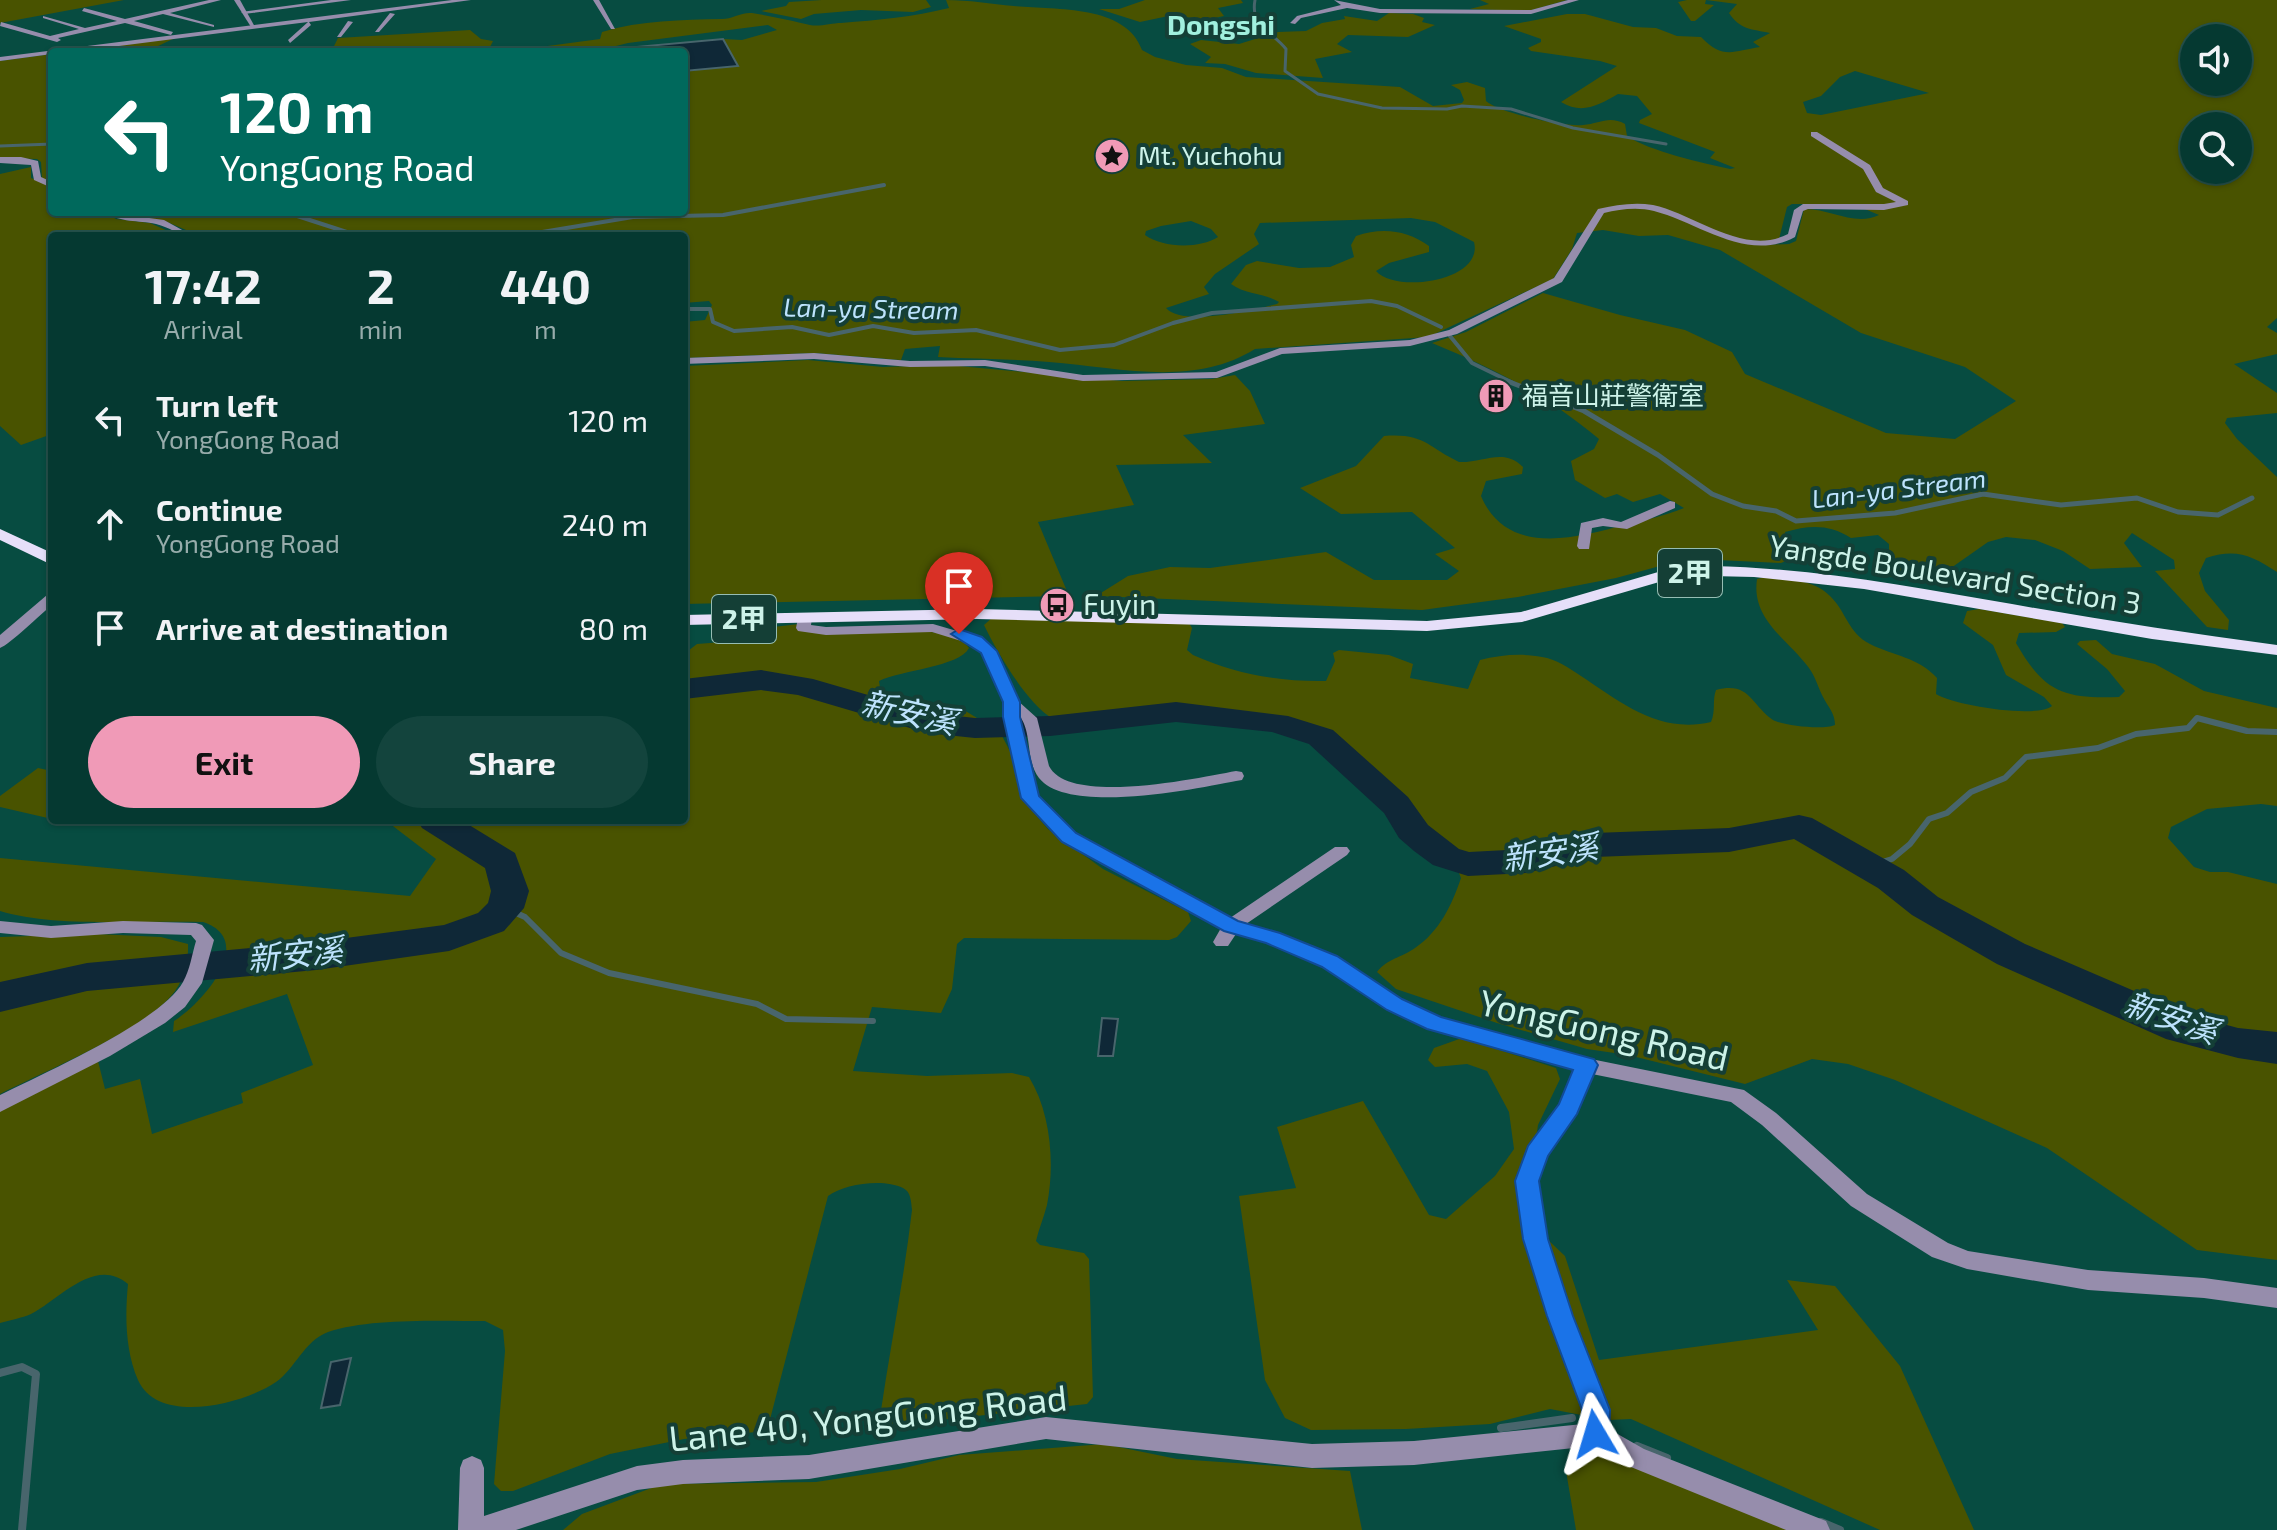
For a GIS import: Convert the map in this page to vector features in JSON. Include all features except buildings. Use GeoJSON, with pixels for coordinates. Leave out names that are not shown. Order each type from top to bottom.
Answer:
{"type":"FeatureCollection","features":[{"type":"Feature","properties":{"kind":"main road"},"geometry":{"type":"LineString","coordinates":[[0,534],[48,558]]}},
{"type":"Feature","properties":{"kind":"main road","name":"Yangde Boulevard Section 3"},"geometry":{"type":"LineString","coordinates":[[805,618],[1103,615],[1427,626],[1522,617],[1665,575],[1711,571],[1754,572],[1864,584],[2152,634],[2277,650]]}},
{"type":"Feature","properties":{"kind":"main road","name":"2甲"},"geometry":{"type":"LineString","coordinates":[[688,620],[805,618]]}},
{"type":"Feature","properties":{"kind":"street"},"geometry":{"type":"LineString","coordinates":[[50,38],[218,0]]}},
{"type":"Feature","properties":{"kind":"street"},"geometry":{"type":"LineString","coordinates":[[237,0],[253,26]]}},
{"type":"Feature","properties":{"kind":"street"},"geometry":{"type":"LineString","coordinates":[[244,12],[348,0]]}},
{"type":"Feature","properties":{"kind":"street"},"geometry":{"type":"LineString","coordinates":[[84,48],[468,0]]}},
{"type":"Feature","properties":{"kind":"street"},"geometry":{"type":"LineString","coordinates":[[596,0],[613,28]]}},
{"type":"Feature","properties":{"kind":"street"},"geometry":{"type":"LineString","coordinates":[[1337,0],[1347,6]]}},
{"type":"Feature","properties":{"kind":"street"},"geometry":{"type":"LineString","coordinates":[[1293,23],[1299,17],[1347,6],[1380,11],[1531,12],[1576,0]]}},
{"type":"Feature","properties":{"kind":"street"},"geometry":{"type":"LineString","coordinates":[[171,4],[184,7]]}},
{"type":"Feature","properties":{"kind":"street"},"geometry":{"type":"LineString","coordinates":[[195,5],[221,11]]}},
{"type":"Feature","properties":{"kind":"street"},"geometry":{"type":"LineString","coordinates":[[121,9],[148,16]]}},
{"type":"Feature","properties":{"kind":"street"},"geometry":{"type":"LineString","coordinates":[[84,10],[171,33]]}},
{"type":"Feature","properties":{"kind":"street"},"geometry":{"type":"LineString","coordinates":[[160,13],[212,26]]}},
{"type":"Feature","properties":{"kind":"street"},"geometry":{"type":"LineString","coordinates":[[377,31],[392,14]]}},
{"type":"Feature","properties":{"kind":"street"},"geometry":{"type":"LineString","coordinates":[[45,17],[116,39]]}},
{"type":"Feature","properties":{"kind":"street"},"geometry":{"type":"LineString","coordinates":[[339,36],[350,22]]}},
{"type":"Feature","properties":{"kind":"street"},"geometry":{"type":"LineString","coordinates":[[1,24],[70,43]]}},
{"type":"Feature","properties":{"kind":"street"},"geometry":{"type":"LineString","coordinates":[[290,41],[309,24]]}},
{"type":"Feature","properties":{"kind":"street"},"geometry":{"type":"LineString","coordinates":[[0,59],[48,53]]}},
{"type":"Feature","properties":{"kind":"street"},"geometry":{"type":"LineString","coordinates":[[688,361],[814,356],[910,364],[985,363],[1083,378],[1170,374],[1200,377],[1217,375],[1280,351],[1424,341],[1453,332],[1558,280],[1601,211],[1627,206],[1655,209],[1739,239],[1773,243],[1792,235],[1799,210],[1806,206],[1892,207],[1905,203],[1879,190],[1873,174],[1863,164],[1814,134]]}},
{"type":"Feature","properties":{"kind":"street"},"geometry":{"type":"LineString","coordinates":[[0,160],[35,163],[37,178],[48,183]]}},
{"type":"Feature","properties":{"kind":"street"},"geometry":{"type":"LineString","coordinates":[[118,216],[161,222],[180,232]]}},
{"type":"Feature","properties":{"kind":"street"},"geometry":{"type":"LineString","coordinates":[[1584,546],[1586,526],[1603,522],[1622,526],[1670,505]]}},
{"type":"Feature","properties":{"kind":"street"},"geometry":{"type":"LineString","coordinates":[[0,644],[12,630],[48,601]]}},
{"type":"Feature","properties":{"kind":"street"},"geometry":{"type":"LineString","coordinates":[[805,618],[803,628],[826,631],[933,628],[976,641],[988,651],[1011,710],[1044,775],[1052,784],[1067,789],[1148,792],[1236,776]]}},
{"type":"Feature","properties":{"kind":"street"},"geometry":{"type":"LineString","coordinates":[[1011,710],[1025,709],[1031,718],[1026,737]]}},
{"type":"Feature","properties":{"kind":"street","name":"YongGong Road"},"geometry":{"type":"LineString","coordinates":[[1026,737],[1031,798],[1069,837],[1226,934],[1273,938],[1329,962],[1394,1004],[1434,1023],[1586,1065],[1737,1095],[1769,1119],[1859,1200],[1940,1250],[1967,1260],[2088,1280],[2204,1288],[2277,1298]]}},
{"type":"Feature","properties":{"kind":"street"},"geometry":{"type":"LineString","coordinates":[[1226,934],[1341,851]]}},
{"type":"Feature","properties":{"kind":"street"},"geometry":{"type":"LineString","coordinates":[[0,927],[51,932],[123,927],[196,929],[205,940],[190,988],[175,1007],[0,1104]]}},
{"type":"Feature","properties":{"kind":"street"},"geometry":{"type":"LineString","coordinates":[[1586,1065],[1569,1108],[1537,1153],[1527,1181],[1536,1239],[1560,1316],[1596,1410],[1595,1434],[1635,1457],[1817,1530]]}},
{"type":"Feature","properties":{"kind":"street","name":"Lane 40, YongGong Road"},"geometry":{"type":"LineString","coordinates":[[479,1530],[637,1478],[683,1472],[809,1467],[1046,1428],[1312,1456],[1414,1453],[1595,1434]]}},
{"type":"Feature","properties":{"kind":"street"},"geometry":{"type":"LineString","coordinates":[[471,1530],[472,1468]]}},
{"type":"Feature","properties":{"kind":"green space"},"geometry":{"type":"Polygon","coordinates":[[[0,0],[124,0],[0,23],[0,0]]]}},
{"type":"Feature","properties":{"kind":"green space"},"geometry":{"type":"Polygon","coordinates":[[[926,0],[931,7],[913,12],[861,10],[814,14],[801,19],[761,11],[786,6],[789,2],[926,0]]]}},
{"type":"Feature","properties":{"kind":"green space"},"geometry":{"type":"Polygon","coordinates":[[[946,0],[1087,12],[1121,24],[1134,35],[1142,50],[1155,57],[1186,65],[1222,68],[1246,77],[1400,87],[1433,106],[1462,103],[1464,100],[1460,90],[1451,85],[1467,82],[1485,88],[1486,101],[1504,110],[1562,124],[1619,121],[1625,124],[1627,136],[1649,147],[1730,169],[1735,168],[1710,158],[1715,152],[1639,123],[1652,114],[1637,96],[1618,94],[1597,105],[1583,108],[1561,102],[1617,66],[1531,51],[1528,48],[1541,42],[1541,39],[1504,26],[1567,14],[1585,14],[1633,27],[1656,28],[1677,36],[1701,37],[1716,49],[1735,52],[1760,47],[1753,42],[1770,33],[1738,23],[1729,13],[1737,4],[1706,0],[2277,0],[2277,318],[2267,327],[2277,333],[2277,354],[2234,364],[2277,393],[2277,413],[2227,418],[2225,423],[2237,439],[2277,477],[2277,572],[2243,555],[2206,558],[2199,573],[2205,591],[2229,620],[2228,630],[2207,627],[2155,571],[2175,569],[2174,560],[2132,533],[2124,543],[2142,567],[2090,569],[2063,551],[2035,540],[2006,537],[1988,542],[1931,582],[1878,575],[1889,557],[1889,544],[1878,535],[1851,538],[1835,530],[1811,527],[1785,532],[1793,558],[1781,563],[1718,560],[1671,563],[1616,578],[1518,597],[1422,610],[1096,596],[1128,576],[1170,567],[1210,568],[1326,552],[1374,580],[1447,580],[1459,571],[1435,554],[1455,548],[1412,512],[1341,514],[1300,488],[1356,466],[1384,436],[1417,439],[1459,462],[1493,457],[1516,461],[1523,467],[1522,474],[1486,481],[1481,496],[1493,515],[1507,528],[1525,535],[1564,538],[1585,535],[1684,508],[1660,494],[1633,502],[1617,494],[1605,498],[1575,480],[1571,461],[1594,449],[1599,439],[1520,384],[1432,343],[1466,332],[1543,293],[1685,330],[1732,352],[1745,374],[1886,433],[1955,439],[2016,401],[1965,367],[1861,333],[1720,250],[1668,235],[1639,236],[1603,230],[1577,233],[1572,249],[1553,279],[1428,337],[1255,349],[1231,361],[1206,368],[1154,372],[1035,361],[938,357],[940,346],[905,349],[901,360],[815,353],[688,358],[688,322],[705,320],[712,305],[709,301],[688,303],[688,232],[191,232],[165,221],[124,216],[688,216],[688,71],[737,66],[723,39],[742,40],[777,30],[768,25],[608,48],[514,48],[600,39],[602,32],[632,25],[726,19],[748,13],[817,26],[895,18],[949,8],[946,0]],[[1855,71],[1840,77],[1821,96],[1803,102],[1807,113],[1821,115],[1929,93],[1855,71]],[[1792,204],[1787,207],[1779,239],[1762,245],[1796,241],[1804,209],[1861,219],[1879,215],[1853,204],[1792,204]],[[1411,218],[1260,223],[1254,234],[1259,244],[1215,274],[1204,287],[1209,294],[1166,308],[1174,314],[1202,317],[1277,304],[1279,302],[1274,299],[1231,284],[1246,265],[1257,261],[1299,268],[1330,267],[1354,257],[1351,245],[1356,236],[1375,232],[1403,233],[1429,246],[1429,252],[1389,263],[1376,271],[1386,278],[1401,282],[1436,280],[1466,266],[1473,255],[1474,242],[1435,222],[1411,218]],[[1191,221],[1161,226],[1146,231],[1145,235],[1171,245],[1201,244],[1218,237],[1211,229],[1191,221]]]}},
{"type":"Feature","properties":{"kind":"green space"},"geometry":{"type":"Polygon","coordinates":[[[1145,0],[1241,0],[1243,3],[1218,8],[1224,16],[1205,20],[1173,15],[1140,22],[1099,9],[1119,9],[1145,0]]]}},
{"type":"Feature","properties":{"kind":"green space"},"geometry":{"type":"Polygon","coordinates":[[[1480,0],[1567,0],[1528,11],[1470,9],[1489,4],[1480,0]]]}},
{"type":"Feature","properties":{"kind":"green space"},"geometry":{"type":"Polygon","coordinates":[[[1706,0],[1705,4],[1714,5],[1691,21],[1678,2],[1706,0]]]}},
{"type":"Feature","properties":{"kind":"green space"},"geometry":{"type":"Polygon","coordinates":[[[1389,13],[1413,14],[1424,18],[1422,22],[1435,25],[1408,37],[1348,35],[1337,44],[1352,52],[1315,59],[1323,78],[1256,73],[1225,64],[1205,63],[1211,57],[1190,44],[1201,40],[1239,44],[1278,32],[1306,31],[1322,23],[1345,19],[1344,16],[1377,21],[1389,13]]]}},
{"type":"Feature","properties":{"kind":"green space"},"geometry":{"type":"Polygon","coordinates":[[[470,30],[481,39],[493,41],[490,48],[333,48],[338,38],[470,30]]]}},
{"type":"Feature","properties":{"kind":"green space"},"geometry":{"type":"Polygon","coordinates":[[[175,38],[156,47],[244,48],[98,48],[175,38]]]}},
{"type":"Feature","properties":{"kind":"green space"},"geometry":{"type":"Polygon","coordinates":[[[48,55],[48,180],[42,178],[41,162],[37,159],[0,158],[0,61],[48,55]]]}},
{"type":"Feature","properties":{"kind":"green space"},"geometry":{"type":"Polygon","coordinates":[[[31,167],[31,178],[48,184],[48,216],[111,216],[150,223],[170,232],[48,232],[48,435],[21,445],[0,426],[0,174],[31,167]]]}},
{"type":"Feature","properties":{"kind":"green space"},"geometry":{"type":"Polygon","coordinates":[[[808,360],[883,367],[948,365],[1122,381],[1212,379],[1235,375],[1250,391],[1265,424],[1183,435],[1212,463],[1116,465],[1134,505],[1038,522],[1069,596],[688,604],[688,366],[808,360]]]}},
{"type":"Feature","properties":{"kind":"green space"},"geometry":{"type":"Polygon","coordinates":[[[1757,579],[1799,581],[1823,590],[1863,639],[1930,671],[1937,678],[1936,694],[1959,702],[2013,711],[2043,710],[2052,706],[2044,697],[2006,675],[1993,645],[1963,623],[1967,611],[1979,609],[2062,623],[2065,627],[2056,632],[2019,633],[2016,643],[2046,682],[2069,694],[2119,697],[2125,691],[2107,669],[2077,644],[2096,640],[2112,654],[2155,664],[2204,691],[2277,708],[2277,806],[2261,804],[2207,809],[2171,827],[2168,838],[2194,867],[2277,884],[2277,1260],[2197,1250],[2047,1148],[1895,1080],[1848,1064],[1812,1059],[1745,1084],[1628,1055],[1587,1049],[1396,989],[1377,972],[1431,934],[1449,908],[1461,878],[1448,847],[1425,829],[1405,802],[1331,738],[1307,724],[1158,707],[1052,718],[1023,690],[984,625],[993,617],[1189,623],[1192,628],[1187,650],[1193,655],[1241,672],[1292,680],[1326,681],[1335,661],[1333,653],[1339,650],[1389,655],[1413,664],[1410,678],[1468,689],[1480,660],[1511,655],[1534,656],[1562,664],[1642,714],[1675,724],[1711,722],[1716,690],[1727,688],[1749,696],[1778,722],[1813,727],[1835,725],[1833,714],[1811,671],[1765,618],[1757,593],[1757,579]]]}},
{"type":"Feature","properties":{"kind":"green space"},"geometry":{"type":"Polygon","coordinates":[[[799,624],[801,631],[917,630],[958,639],[969,648],[963,654],[942,664],[879,681],[881,695],[959,707],[1000,732],[1012,755],[1024,801],[1048,829],[1103,869],[1188,912],[1191,921],[1177,937],[1169,940],[964,938],[957,944],[952,989],[941,1013],[872,1007],[853,1071],[927,1076],[1012,1073],[1029,1077],[1042,1106],[1051,1156],[1047,1205],[1036,1241],[1040,1245],[1084,1253],[1089,1259],[1093,1397],[1087,1404],[893,1425],[883,1421],[880,1417],[912,1210],[906,1190],[885,1183],[853,1186],[828,1196],[767,1431],[684,1439],[610,1454],[513,1491],[501,1491],[494,1484],[505,1351],[503,1330],[485,1321],[384,1322],[328,1332],[312,1342],[283,1376],[262,1390],[224,1403],[182,1407],[164,1403],[148,1394],[138,1380],[127,1332],[128,1284],[116,1277],[90,1277],[31,1314],[0,1323],[0,1110],[98,1061],[105,1089],[140,1079],[152,1134],[243,1103],[241,1093],[313,1065],[287,994],[173,1032],[174,1021],[198,1001],[220,972],[226,943],[219,931],[203,922],[47,920],[0,911],[0,858],[410,896],[436,859],[390,824],[688,824],[688,651],[697,644],[772,638],[773,627],[799,624]]]}},
{"type":"Feature","properties":{"kind":"green space"},"geometry":{"type":"Polygon","coordinates":[[[38,768],[48,770],[48,818],[0,807],[0,796],[38,768]]]}},
{"type":"Feature","properties":{"kind":"green space"},"geometry":{"type":"Polygon","coordinates":[[[97,934],[161,937],[188,944],[179,985],[157,1010],[138,1023],[91,1050],[0,1094],[0,937],[97,934]]]}},
{"type":"Feature","properties":{"kind":"green space"},"geometry":{"type":"Polygon","coordinates":[[[1462,1038],[1556,1068],[1560,1079],[1538,1125],[1525,1218],[1565,1256],[1599,1360],[1818,1330],[1787,1280],[1835,1286],[1900,1366],[1974,1530],[1880,1530],[1631,1419],[1608,1420],[1550,1409],[1490,1424],[1311,1430],[1285,1418],[1265,1380],[1239,1196],[1296,1188],[1277,1127],[1363,1101],[1429,1215],[1446,1219],[1495,1176],[1514,1149],[1509,1112],[1487,1071],[1467,1064],[1435,1067],[1428,1060],[1434,1048],[1462,1038]]]}},
{"type":"Feature","properties":{"kind":"green space"},"geometry":{"type":"Polygon","coordinates":[[[1104,1444],[1177,1459],[1350,1471],[1362,1530],[563,1530],[582,1514],[662,1484],[816,1482],[900,1469],[959,1455],[1104,1444]]]}},
{"type":"Feature","properties":{"kind":"green space"},"geometry":{"type":"Polygon","coordinates":[[[1601,1451],[1796,1530],[1576,1530],[1566,1471],[1569,1454],[1601,1451]]]}},
{"type":"Feature","properties":{"kind":"water"},"geometry":{"type":"Polygon","coordinates":[[[723,39],[738,66],[688,71],[688,48],[625,48],[723,39]]]}},
{"type":"Feature","properties":{"kind":"water"},"geometry":{"type":"Polygon","coordinates":[[[1102,1018],[1118,1019],[1113,1056],[1098,1056],[1102,1018]]]}},
{"type":"Feature","properties":{"kind":"water"},"geometry":{"type":"Polygon","coordinates":[[[351,1358],[340,1405],[321,1408],[331,1362],[351,1358]]]}},
{"type":"Feature","properties":{"kind":"waterway","name":"Lan-ya Stream"},"geometry":{"type":"LineString","coordinates":[[1255,0],[1254,9],[1259,23],[1286,49],[1285,71],[1318,94],[1382,108],[1447,109],[1462,106],[1511,109],[1573,128],[1666,144]]}},
{"type":"Feature","properties":{"kind":"waterway","name":"Lan-ya Stream"},"geometry":{"type":"LineString","coordinates":[[0,146],[48,144]]}},
{"type":"Feature","properties":{"kind":"waterway","name":"Lan-ya Stream"},"geometry":{"type":"LineString","coordinates":[[688,216],[723,215],[884,185]]}},
{"type":"Feature","properties":{"kind":"waterway","name":"Lan-ya Stream"},"geometry":{"type":"LineString","coordinates":[[297,216],[347,232]]}},
{"type":"Feature","properties":{"kind":"waterway","name":"Lan-ya Stream"},"geometry":{"type":"LineString","coordinates":[[542,232],[633,217],[678,216]]}},
{"type":"Feature","properties":{"kind":"waterway","name":"Lan-ya Stream"},"geometry":{"type":"LineString","coordinates":[[688,309],[710,309],[713,322],[734,331],[792,327],[829,335],[873,326],[914,333],[976,330],[1060,350],[1114,345],[1173,323],[1212,313],[1371,301],[1397,306],[1441,327]]}},
{"type":"Feature","properties":{"kind":"waterway","name":"Lan-ya Stream"},"geometry":{"type":"LineString","coordinates":[[1450,336],[1472,363],[1513,383]]}},
{"type":"Feature","properties":{"kind":"waterway","name":"Lan-ya Stream"},"geometry":{"type":"LineString","coordinates":[[1507,381],[1584,411],[1658,455],[1712,494],[1743,506],[1776,511],[1796,521],[1895,513],[1983,494],[2061,505],[2137,498],[2178,512],[2218,515],[2252,498]]}},
{"type":"Feature","properties":{"kind":"waterway","name":"新安溪"},"geometry":{"type":"LineString","coordinates":[[688,689],[761,680],[802,686],[927,723],[975,728],[1050,726],[1176,712],[1276,723],[1321,737],[1396,805],[1408,819],[1412,830],[1427,843],[1446,857],[1468,864],[1526,861],[1594,845],[1729,840],[1799,826],[1891,879],[1925,906],[2011,954],[2180,1028],[2238,1043],[2277,1048]]}},
{"type":"Feature","properties":{"kind":"waterway"},"geometry":{"type":"LineString","coordinates":[[1866,867],[1892,859],[1910,844],[1929,819],[1947,813],[1971,792],[2005,778],[2026,757],[2098,748],[2136,734],[2188,728],[2197,718],[2247,731],[2277,732]]}},
{"type":"Feature","properties":{"kind":"waterway","name":"新安溪"},"geometry":{"type":"LineString","coordinates":[[0,997],[87,977],[316,956],[449,938],[491,922],[505,908],[510,891],[502,862],[441,824]]}},
{"type":"Feature","properties":{"kind":"waterway"},"geometry":{"type":"LineString","coordinates":[[505,908],[525,917],[561,953],[609,973],[757,1004],[786,1019],[873,1021]]}},
{"type":"Feature","properties":{"kind":"waterway"},"geometry":{"type":"LineString","coordinates":[[0,1373],[22,1367],[36,1374],[22,1530]]}},
{"type":"Feature","properties":{"kind":"waterway"},"geometry":{"type":"LineString","coordinates":[[1501,1428],[1572,1418]]}},
{"type":"Feature","properties":{"kind":"waterway"},"geometry":{"type":"LineString","coordinates":[[1637,1446],[1667,1458]]}},
{"type":"Feature","properties":{"kind":"waterway"},"geometry":{"type":"LineString","coordinates":[[1821,1522],[1840,1530]]}},
{"type":"Feature","properties":{"kind":"place","name":"Mt. Yuchohu"},"geometry":{"type":"Point","coordinates":[1112,156]}},
{"type":"Feature","properties":{"kind":"place","name":"福音山莊警衛室"},"geometry":{"type":"Point","coordinates":[1496,396]}},
{"type":"Feature","properties":{"kind":"place","name":"Fuyin"},"geometry":{"type":"Point","coordinates":[1057,605]}},
{"type":"Feature","properties":{"kind":"district","name":"Dongshi"},"geometry":{"type":"Point","coordinates":[1221,25]}},
{"type":"Feature","properties":{"kind":"route"},"geometry":{"type":"LineString","coordinates":[[959,634],[976,641],[988,651],[1011,702],[1011,717],[1031,798],[1069,837],[1231,926],[1273,938],[1329,962],[1394,1004],[1434,1023],[1586,1065],[1569,1108],[1537,1153],[1527,1181],[1536,1239],[1560,1316],[1596,1410],[1595,1434]]}}]}
